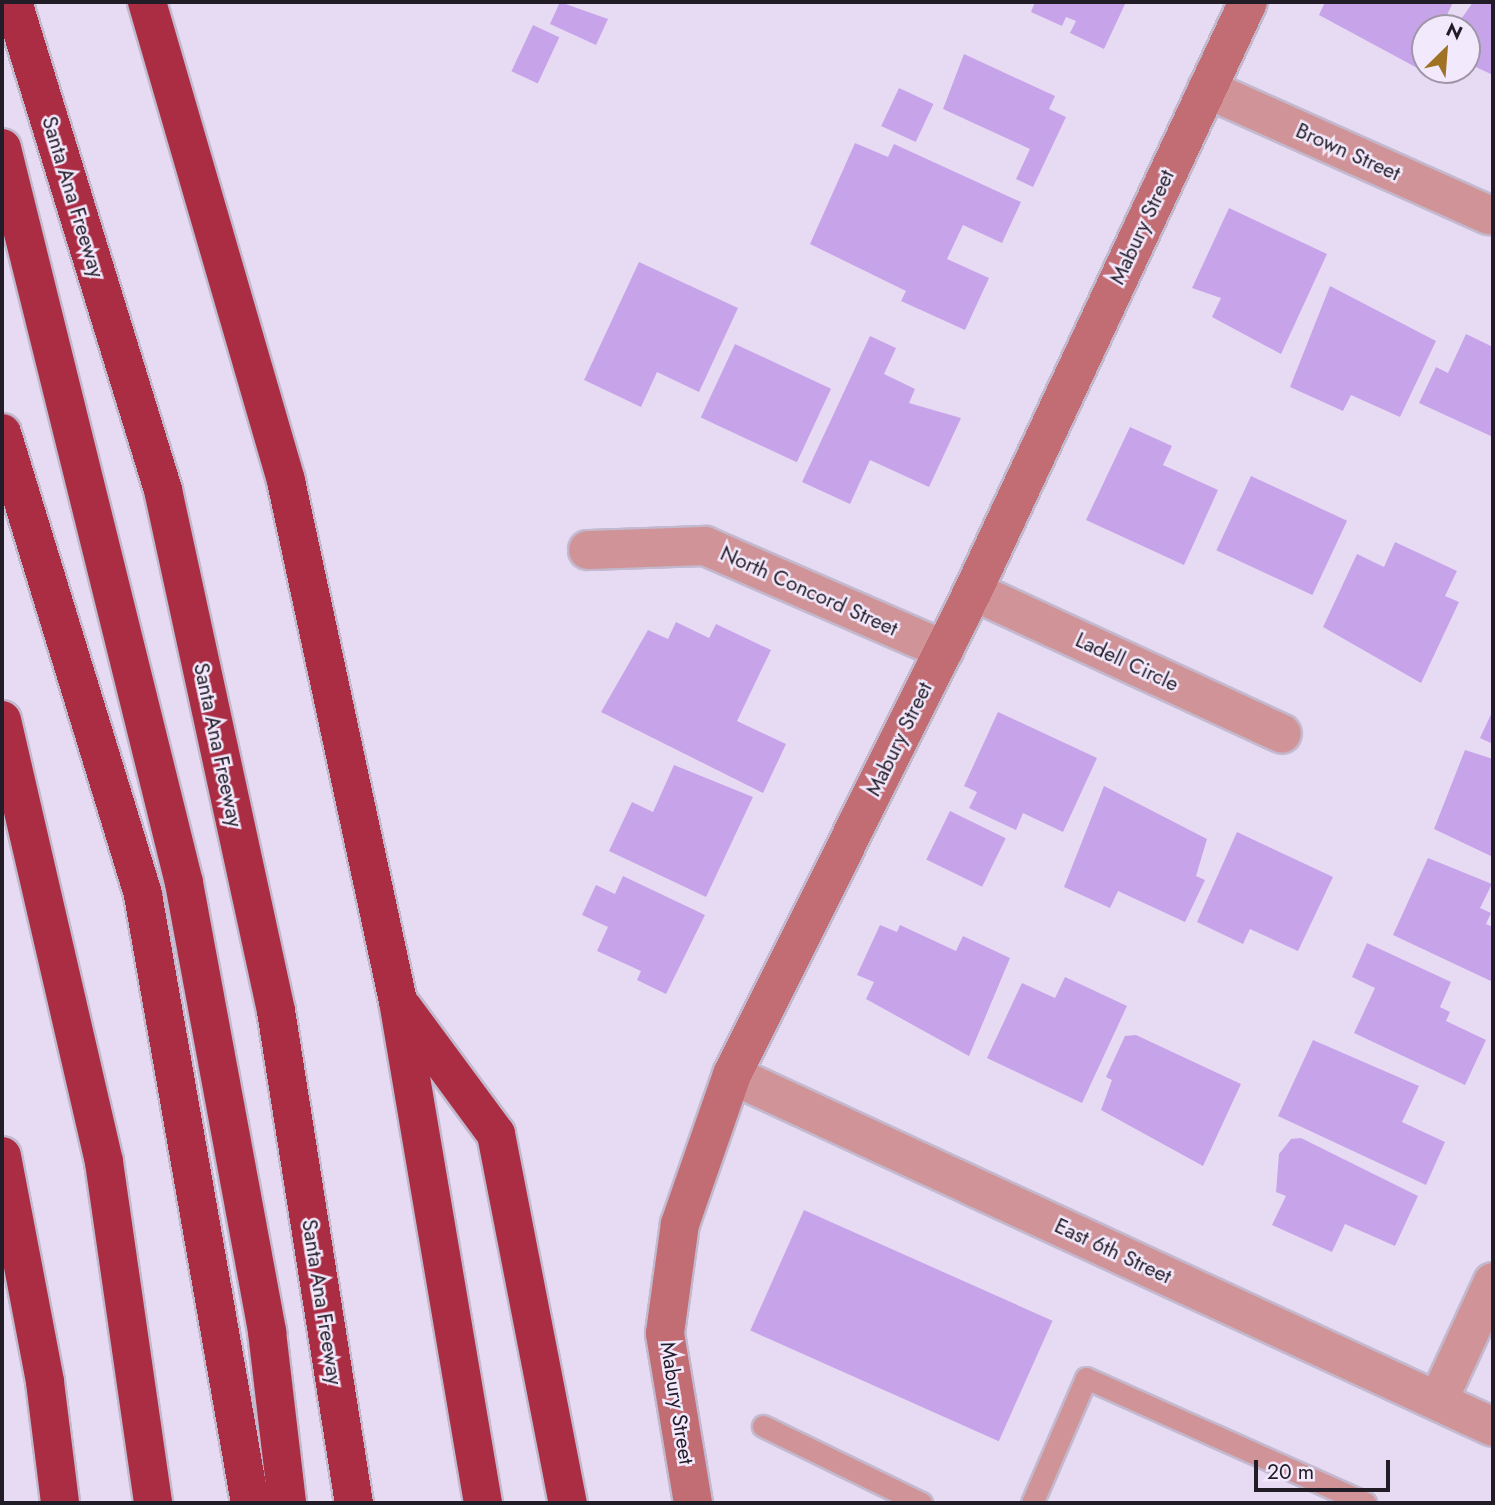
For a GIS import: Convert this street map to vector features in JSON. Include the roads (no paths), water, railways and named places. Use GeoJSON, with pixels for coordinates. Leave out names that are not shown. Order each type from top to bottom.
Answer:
{"type":"FeatureCollection","features":[{"type":"Feature","properties":{"kind":"highway","name":"Santa Ana Freeway"},"geometry":{"type":"LineString","coordinates":[[13,2],[163,490],[276,1011],[354,1503]]}},
{"type":"Feature","properties":{"kind":"highway"},"geometry":{"type":"LineString","coordinates":[[146,2],[286,481],[398,1001],[483,1503]]}},
{"type":"Feature","properties":{"kind":"highway"},"geometry":{"type":"LineString","coordinates":[[2,148],[184,883],[267,1332],[287,1503]]}},
{"type":"Feature","properties":{"kind":"highway"},"geometry":{"type":"LineString","coordinates":[[2,433],[143,895],[250,1503]]}},
{"type":"Feature","properties":{"kind":"highway"},"geometry":{"type":"LineString","coordinates":[[2,720],[104,1162],[153,1503]]}},
{"type":"Feature","properties":{"kind":"highway"},"geometry":{"type":"LineString","coordinates":[[398,1001],[496,1134],[568,1503]]}},
{"type":"Feature","properties":{"kind":"highway"},"geometry":{"type":"LineString","coordinates":[[2,1156],[45,1382],[60,1503]]}},
{"type":"Feature","properties":{"kind":"street","name":"Mabury Street"},"geometry":{"type":"LineString","coordinates":[[693,1503],[665,1333],[680,1224],[732,1075],[973,591],[1248,2]]}},
{"type":"Feature","properties":{"kind":"street","name":"Brown Street"},"geometry":{"type":"LineString","coordinates":[[1207,89],[1489,215]]}},
{"type":"Feature","properties":{"kind":"street","name":"North Concord Street"},"geometry":{"type":"LineString","coordinates":[[588,550],[705,546],[944,650]]}},
{"type":"Feature","properties":{"kind":"street","name":"Ladell Circle"},"geometry":{"type":"LineString","coordinates":[[973,591],[1282,734]]}},
{"type":"Feature","properties":{"kind":"street","name":"East 6th Street"},"geometry":{"type":"LineString","coordinates":[[732,1075],[1493,1427]]}},
{"type":"Feature","properties":{"kind":"street"},"geometry":{"type":"LineString","coordinates":[[1438,1401],[1493,1282]]}},
{"type":"Feature","properties":{"kind":"lane"},"geometry":{"type":"LineString","coordinates":[[1032,1503],[1086,1378],[1364,1503]]}},
{"type":"Feature","properties":{"kind":"lane"},"geometry":{"type":"LineString","coordinates":[[763,1426],[921,1503]]}}]}
